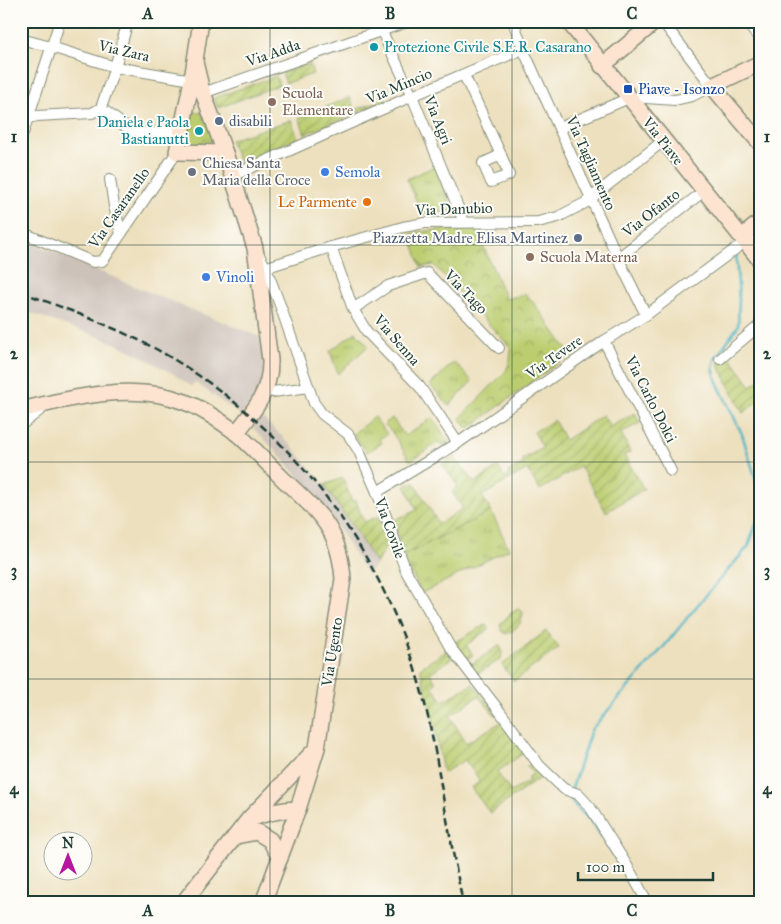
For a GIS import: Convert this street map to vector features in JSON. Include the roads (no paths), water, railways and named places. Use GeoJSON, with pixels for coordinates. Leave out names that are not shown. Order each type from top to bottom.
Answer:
{"type":"FeatureCollection","features":[{"type":"Feature","properties":{"kind":"street"},"geometry":{"type":"LineString","coordinates":[[21,139],[25,117],[60,21]]}},
{"type":"Feature","properties":{"kind":"street"},"geometry":{"type":"LineString","coordinates":[[25,117],[92,113],[101,108],[128,21]]}},
{"type":"Feature","properties":{"kind":"street"},"geometry":{"type":"LineString","coordinates":[[200,21],[192,80],[177,152],[225,153]]}},
{"type":"Feature","properties":{"kind":"street","name":"Via Adda"},"geometry":{"type":"LineString","coordinates":[[206,100],[380,26],[409,21]]}},
{"type":"Feature","properties":{"kind":"street","name":"Via Tagliamento"},"geometry":{"type":"LineString","coordinates":[[513,21],[523,49],[646,315]]}},
{"type":"Feature","properties":{"kind":"street","name":"Via Piave"},"geometry":{"type":"LineString","coordinates":[[568,21],[602,66],[704,191],[749,241],[760,260]]}},
{"type":"Feature","properties":{"kind":"street"},"geometry":{"type":"LineString","coordinates":[[602,66],[656,21]]}},
{"type":"Feature","properties":{"kind":"street"},"geometry":{"type":"LineString","coordinates":[[662,21],[712,86],[760,143]]}},
{"type":"Feature","properties":{"kind":"street"},"geometry":{"type":"LineString","coordinates":[[745,21],[760,39]]}},
{"type":"Feature","properties":{"kind":"street","name":"Via Agri"},"geometry":{"type":"LineString","coordinates":[[380,26],[412,96],[464,222]]}},
{"type":"Feature","properties":{"kind":"street","name":"Via Zara"},"geometry":{"type":"LineString","coordinates":[[21,39],[115,67],[192,80]]}},
{"type":"Feature","properties":{"kind":"street","name":"Via Mincio"},"geometry":{"type":"LineString","coordinates":[[232,176],[523,49]]}},
{"type":"Feature","properties":{"kind":"street","name":"Via Covile"},"geometry":{"type":"LineString","coordinates":[[195,62],[262,269],[297,350],[314,403],[322,414],[348,434],[359,451],[377,492],[406,571],[450,648],[539,765],[564,789],[578,794],[590,807],[648,903]]}},
{"type":"Feature","properties":{"kind":"street"},"geometry":{"type":"LineString","coordinates":[[559,128],[629,98],[675,100],[692,96],[760,63]]}},
{"type":"Feature","properties":{"kind":"street"},"geometry":{"type":"LineString","coordinates":[[464,75],[500,156]]}},
{"type":"Feature","properties":{"kind":"street"},"geometry":{"type":"LineString","coordinates":[[186,106],[206,100]]}},
{"type":"Feature","properties":{"kind":"street"},"geometry":{"type":"LineString","coordinates":[[101,108],[134,133],[181,132]]}},
{"type":"Feature","properties":{"kind":"street","name":"Via Danubio"},"geometry":{"type":"LineString","coordinates":[[262,269],[331,247],[403,227],[425,223],[519,223],[538,222],[558,217],[585,202],[663,140]]}},
{"type":"Feature","properties":{"kind":"street","name":"Via Casaranello"},"geometry":{"type":"LineString","coordinates":[[21,232],[93,262],[102,261],[177,152]]}},
{"type":"Feature","properties":{"kind":"street"},"geometry":{"type":"LineString","coordinates":[[110,179],[121,234]]}},
{"type":"Feature","properties":{"kind":"street","name":"Via Ofanto"},"geometry":{"type":"LineString","coordinates":[[618,258],[704,191]]}},
{"type":"Feature","properties":{"kind":"street"},"geometry":{"type":"LineString","coordinates":[[749,241],[760,222]]}},
{"type":"Feature","properties":{"kind":"street","name":"Via Tevere"},"geometry":{"type":"LineString","coordinates":[[377,492],[458,443],[604,341],[646,315],[749,241]]}},
{"type":"Feature","properties":{"kind":"street","name":"Via Senna"},"geometry":{"type":"LineString","coordinates":[[331,247],[353,309],[367,332],[420,387],[458,443]]}},
{"type":"Feature","properties":{"kind":"street"},"geometry":{"type":"LineString","coordinates":[[236,433],[259,402],[270,372],[262,269]]}},
{"type":"Feature","properties":{"kind":"street","name":"Via Tago"},"geometry":{"type":"LineString","coordinates":[[353,309],[388,286],[427,273],[499,348]]}},
{"type":"Feature","properties":{"kind":"street"},"geometry":{"type":"LineString","coordinates":[[720,359],[760,325]]}},
{"type":"Feature","properties":{"kind":"street","name":"Via Carlo Dolci"},"geometry":{"type":"LineString","coordinates":[[604,341],[671,471]]}},
{"type":"Feature","properties":{"kind":"street"},"geometry":{"type":"LineString","coordinates":[[273,392],[309,387]]}},
{"type":"Feature","properties":{"kind":"street","name":"Via Ugento"},"geometry":{"type":"LineString","coordinates":[[21,410],[49,403],[131,392],[158,395],[184,401],[216,418],[236,433],[320,514],[332,533],[340,555],[343,579],[317,748],[298,809],[263,903]]}},
{"type":"Feature","properties":{"kind":"street"},"geometry":{"type":"LineString","coordinates":[[21,425],[49,403]]}},
{"type":"Feature","properties":{"kind":"street"},"geometry":{"type":"LineString","coordinates":[[183,903],[248,820],[317,748]]}},
{"type":"Feature","properties":{"kind":"street"},"geometry":{"type":"LineString","coordinates":[[248,820],[269,812],[298,809]]}},
{"type":"Feature","properties":{"kind":"street"},"geometry":{"type":"LineString","coordinates":[[236,836],[257,832],[270,840],[280,858]]}},
{"type":"Feature","properties":{"kind":"waterway"},"geometry":{"type":"LineString","coordinates":[[736,254],[739,300],[738,326],[715,359],[713,368],[717,382],[742,434],[760,496]]}},
{"type":"Feature","properties":{"kind":"waterway"},"geometry":{"type":"LineString","coordinates":[[572,788],[591,730],[748,547],[760,510]]}},
{"type":"Feature","properties":{"kind":"waterway"},"geometry":{"type":"LineString","coordinates":[[571,793],[572,801],[590,820],[604,840],[641,903]]}},
{"type":"Feature","properties":{"kind":"railway"},"geometry":{"type":"LineString","coordinates":[[21,292],[73,311],[123,333],[156,349],[202,378],[244,411],[283,447],[318,487],[349,530],[376,576],[399,625],[417,676],[433,739],[463,903]]}},
{"type":"Feature","properties":{"kind":"place","name":"Protezione Civile S.E.R. Casarano"},"geometry":{"type":"Point","coordinates":[374,47]}},
{"type":"Feature","properties":{"kind":"place","name":"Piave - Isonzo"},"geometry":{"type":"Point","coordinates":[628,89]}},
{"type":"Feature","properties":{"kind":"place","name":"Scuola Elementare"},"geometry":{"type":"Point","coordinates":[272,102]}},
{"type":"Feature","properties":{"kind":"place","name":"disabili"},"geometry":{"type":"Point","coordinates":[219,121]}},
{"type":"Feature","properties":{"kind":"place","name":"Daniela e Paola Bastianutti"},"geometry":{"type":"Point","coordinates":[199,131]}},
{"type":"Feature","properties":{"kind":"place","name":"Chiesa Santa Maria della Croce"},"geometry":{"type":"Point","coordinates":[192,172]}},
{"type":"Feature","properties":{"kind":"place","name":"Semola"},"geometry":{"type":"Point","coordinates":[325,172]}},
{"type":"Feature","properties":{"kind":"place","name":"Le Parmente"},"geometry":{"type":"Point","coordinates":[367,202]}},
{"type":"Feature","properties":{"kind":"place","name":"Piazzetta Madre Elisa Martinez"},"geometry":{"type":"Point","coordinates":[578,238]}},
{"type":"Feature","properties":{"kind":"place","name":"Scuola Materna"},"geometry":{"type":"Point","coordinates":[530,257]}},
{"type":"Feature","properties":{"kind":"place","name":"Vinoli"},"geometry":{"type":"Point","coordinates":[206,277]}}]}
